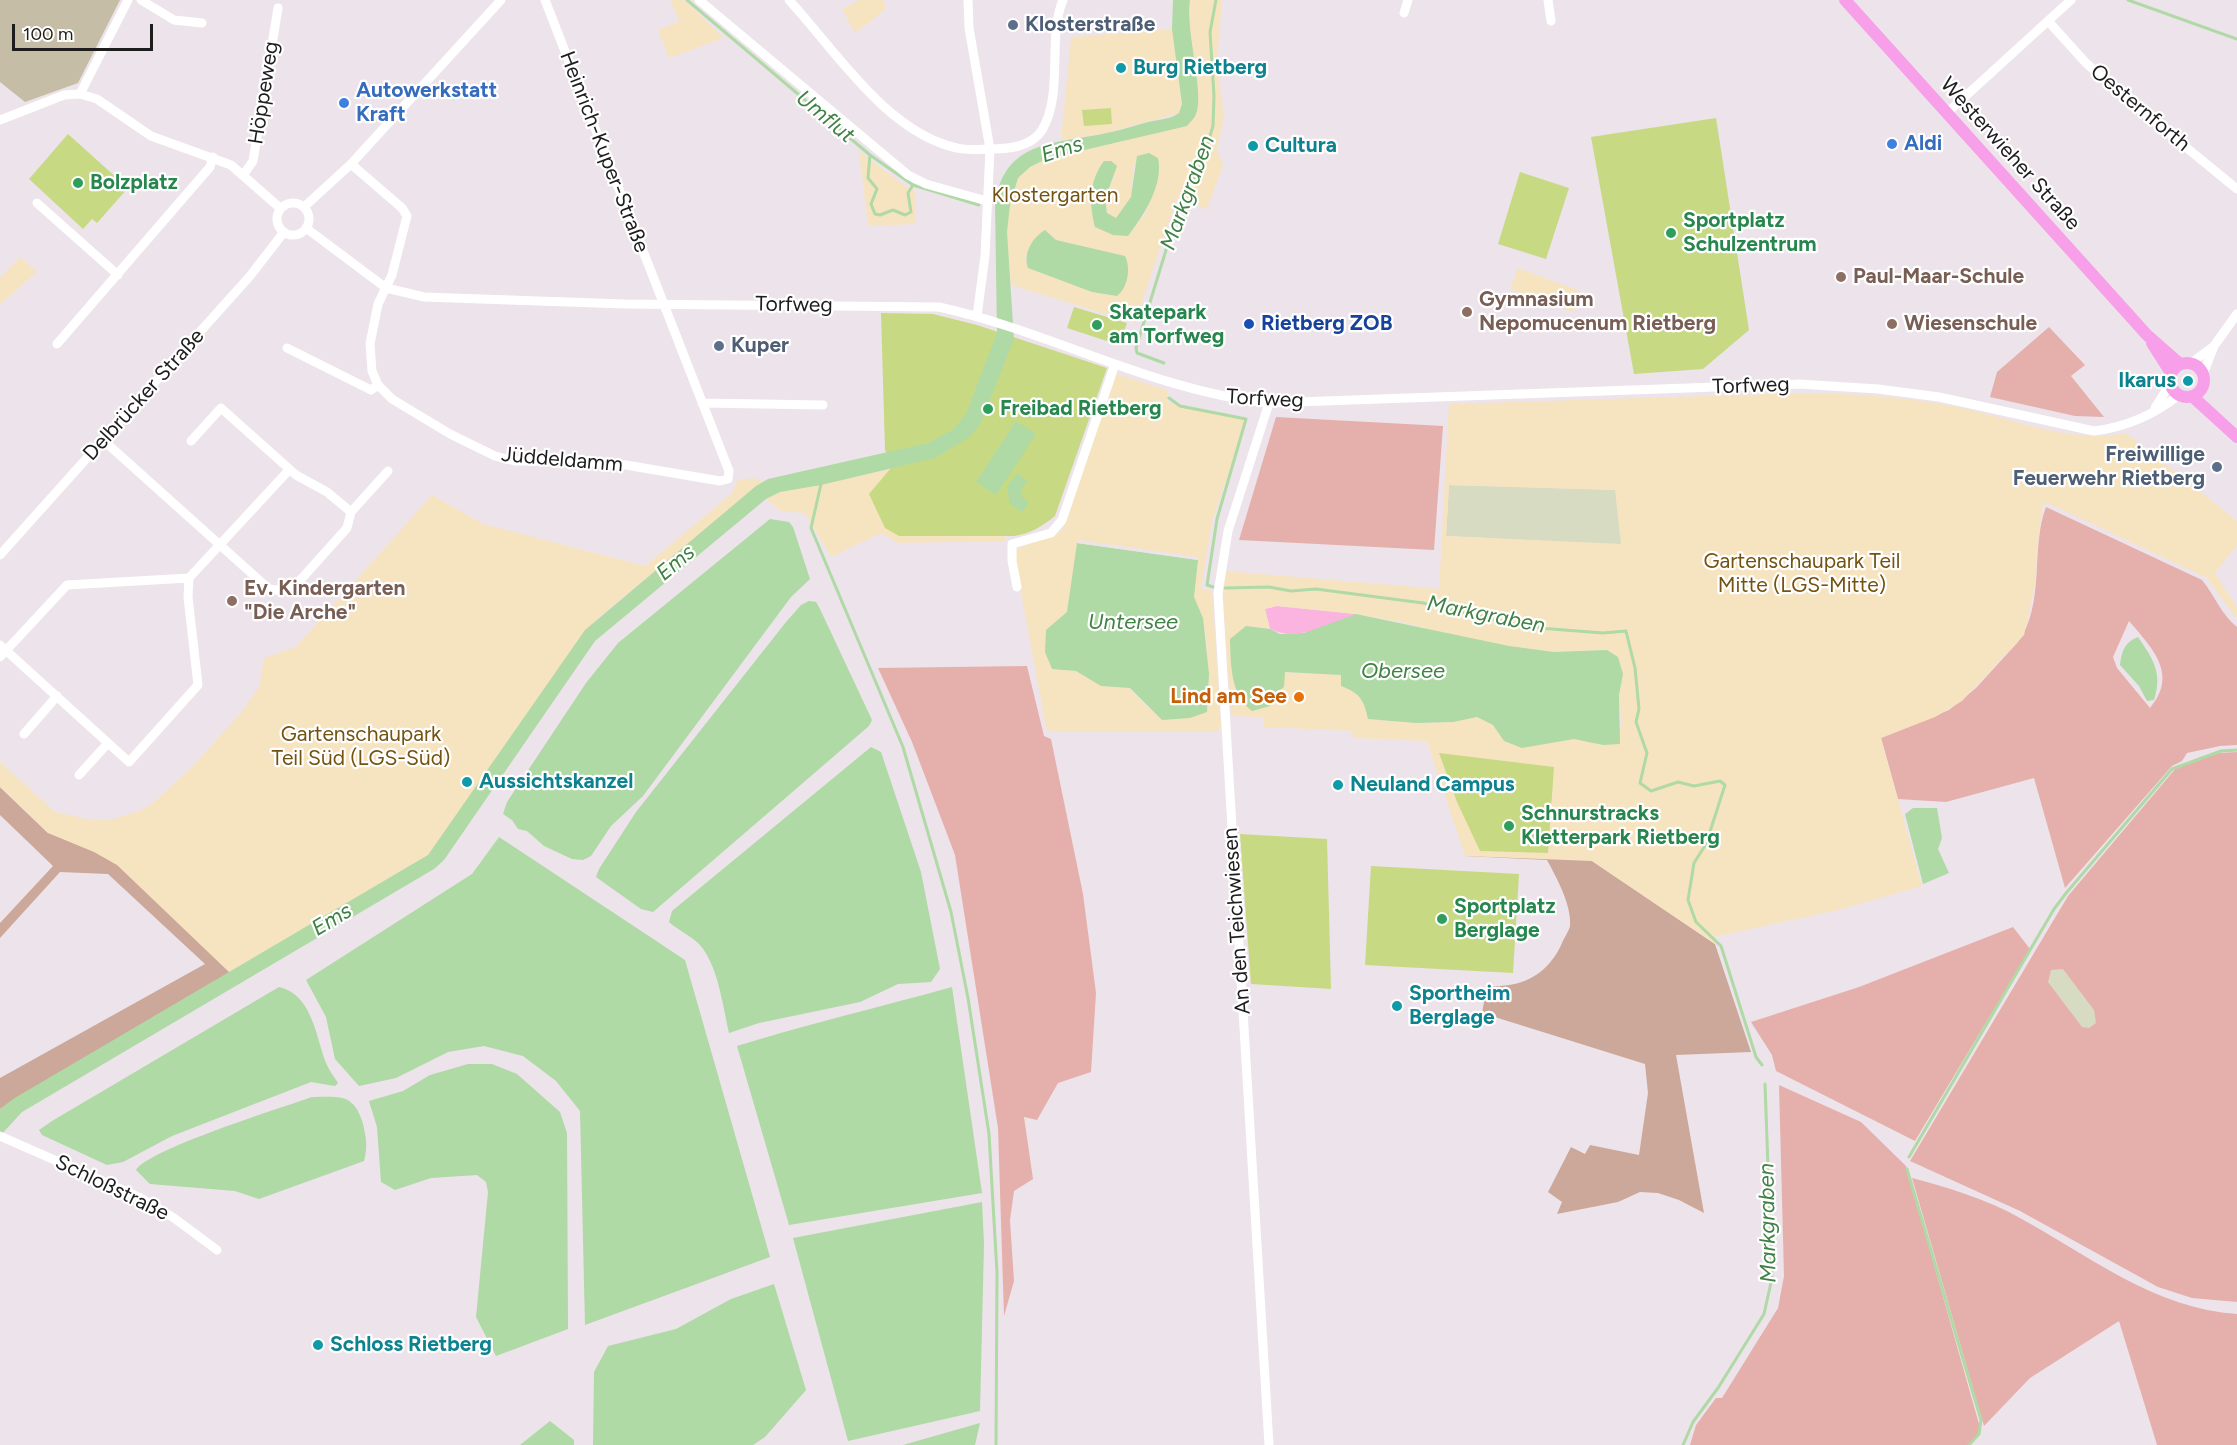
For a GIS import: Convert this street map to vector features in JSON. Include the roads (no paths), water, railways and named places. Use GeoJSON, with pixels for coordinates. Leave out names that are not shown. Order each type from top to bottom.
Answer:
{"type":"FeatureCollection","features":[{"type":"Feature","properties":{"kind":"main road","name":"Westerwieher Straße"},"geometry":{"type":"LineString","coordinates":[[1845,0],[2178,371]]}},
{"type":"Feature","properties":{"kind":"main road"},"geometry":{"type":"LineString","coordinates":[[2178,371],[2203,380],[2234,434]]}},
{"type":"Feature","properties":{"kind":"main road"},"geometry":{"type":"LineString","coordinates":[[2178,371],[2186,395],[2234,434]]}},
{"type":"Feature","properties":{"kind":"main road"},"geometry":{"type":"LineString","coordinates":[[2186,395],[2203,380]]}},
{"type":"Feature","properties":{"kind":"street"},"geometry":{"type":"LineString","coordinates":[[0,120],[64,95],[80,94],[128,0]]}},
{"type":"Feature","properties":{"kind":"street"},"geometry":{"type":"LineString","coordinates":[[141,0],[174,20],[202,23]]}},
{"type":"Feature","properties":{"kind":"street"},"geometry":{"type":"LineString","coordinates":[[304,207],[351,164],[501,0]]}},
{"type":"Feature","properties":{"kind":"street","name":"Heinrich-Kuper-Straße"},"geometry":{"type":"LineString","coordinates":[[546,0],[729,471],[728,479]]}},
{"type":"Feature","properties":{"kind":"street"},"geometry":{"type":"LineString","coordinates":[[699,0],[908,176],[926,184],[987,201]]}},
{"type":"Feature","properties":{"kind":"street"},"geometry":{"type":"LineString","coordinates":[[789,0],[886,110],[940,143],[959,149],[1010,149],[1027,142],[1042,130],[1051,104],[1063,0]]}},
{"type":"Feature","properties":{"kind":"street"},"geometry":{"type":"LineString","coordinates":[[968,0],[969,28],[990,149],[978,312]]}},
{"type":"Feature","properties":{"kind":"street"},"geometry":{"type":"LineString","coordinates":[[1404,13],[1408,0]]}},
{"type":"Feature","properties":{"kind":"street"},"geometry":{"type":"LineString","coordinates":[[1548,0],[1551,21]]}},
{"type":"Feature","properties":{"kind":"street"},"geometry":{"type":"LineString","coordinates":[[1947,113],[2071,0]]}},
{"type":"Feature","properties":{"kind":"street","name":"Höppeweg"},"geometry":{"type":"LineString","coordinates":[[244,174],[253,161],[278,8]]}},
{"type":"Feature","properties":{"kind":"street","name":"Oesternforth"},"geometry":{"type":"LineString","coordinates":[[2048,21],[2086,63],[2116,90],[2237,189]]}},
{"type":"Feature","properties":{"kind":"street","name":"Höppeweg"},"geometry":{"type":"LineString","coordinates":[[80,94],[96,99],[151,136],[213,157],[244,174],[280,208]]}},
{"type":"Feature","properties":{"kind":"street"},"geometry":{"type":"LineString","coordinates":[[57,344],[210,167],[213,157]]}},
{"type":"Feature","properties":{"kind":"street"},"geometry":{"type":"LineString","coordinates":[[287,348],[371,390],[378,385],[372,371],[370,344],[378,304],[392,275],[407,216],[402,208],[351,164]]}},
{"type":"Feature","properties":{"kind":"street"},"geometry":{"type":"LineString","coordinates":[[295,202],[304,207],[309,220],[306,228],[298,234],[284,232],[276,218],[280,208],[295,202]]}},
{"type":"Feature","properties":{"kind":"street"},"geometry":{"type":"LineString","coordinates":[[37,203],[118,275]]}},
{"type":"Feature","properties":{"kind":"street","name":"Torfweg"},"geometry":{"type":"LineString","coordinates":[[306,228],[386,288],[424,297],[663,304],[916,305],[978,312],[989,320],[1199,392],[1269,403],[1798,384],[1878,389],[1939,397],[2094,431],[2119,428],[2186,395]]}},
{"type":"Feature","properties":{"kind":"street","name":"Delbrücker Straße"},"geometry":{"type":"LineString","coordinates":[[0,555],[250,276],[284,232]]}},
{"type":"Feature","properties":{"kind":"street"},"geometry":{"type":"LineString","coordinates":[[2203,380],[2214,346],[2237,314]]}},
{"type":"Feature","properties":{"kind":"street"},"geometry":{"type":"LineString","coordinates":[[2152,412],[2178,371],[2214,346]]}},
{"type":"Feature","properties":{"kind":"street"},"geometry":{"type":"LineString","coordinates":[[1017,587],[1011,561],[1012,544],[1051,533],[1062,520],[1115,364]]}},
{"type":"Feature","properties":{"kind":"street","name":"Jüddeldamm"},"geometry":{"type":"LineString","coordinates":[[378,385],[392,399],[430,423],[495,456],[534,462],[584,461],[720,481],[728,479]]}},
{"type":"Feature","properties":{"kind":"street"},"geometry":{"type":"LineString","coordinates":[[702,403],[823,405]]}},
{"type":"Feature","properties":{"kind":"street","name":"An den Teichwiesen"},"geometry":{"type":"LineString","coordinates":[[1269,403],[1228,531],[1218,593],[1269,1445]]}},
{"type":"Feature","properties":{"kind":"street"},"geometry":{"type":"LineString","coordinates":[[191,441],[221,408],[289,470],[327,492],[351,512]]}},
{"type":"Feature","properties":{"kind":"street"},"geometry":{"type":"LineString","coordinates":[[103,440],[269,589],[288,590],[295,586],[347,528],[351,512],[388,471]]}},
{"type":"Feature","properties":{"kind":"street"},"geometry":{"type":"LineString","coordinates":[[189,578],[67,585],[2,651],[57,696],[129,762],[198,684],[188,597],[189,578],[289,470]]}},
{"type":"Feature","properties":{"kind":"street"},"geometry":{"type":"LineString","coordinates":[[24,734],[57,696]]}},
{"type":"Feature","properties":{"kind":"street"},"geometry":{"type":"LineString","coordinates":[[80,775],[108,743]]}},
{"type":"Feature","properties":{"kind":"street","name":"Schloßstraße"},"geometry":{"type":"LineString","coordinates":[[4,1138],[139,1197],[217,1250]]}},
{"type":"Feature","properties":{"kind":"water","name":"Ems"},"geometry":{"type":"Polygon","coordinates":[[[1173,0],[1190,0],[1190,28],[1198,92],[1195,116],[1187,126],[1046,159],[1030,167],[1018,178],[1010,205],[1007,232],[1014,339],[981,422],[971,436],[935,458],[821,485],[780,492],[766,499],[595,641],[444,860],[434,869],[22,1112],[0,1136],[0,1109],[13,1099],[428,855],[585,630],[756,486],[768,479],[928,443],[954,429],[966,414],[997,333],[995,202],[1001,182],[1009,167],[1021,156],[1034,149],[1108,133],[1172,117],[1179,113],[1182,104],[1172,29],[1173,0]]]}},
{"type":"Feature","properties":{"kind":"water"},"geometry":{"type":"Polygon","coordinates":[[[1149,153],[1158,158],[1158,179],[1151,200],[1134,228],[1128,236],[1113,235],[1095,227],[1092,209],[1093,184],[1104,161],[1111,161],[1117,166],[1105,199],[1107,213],[1116,218],[1131,197],[1137,156],[1149,153]]]}},
{"type":"Feature","properties":{"kind":"water"},"geometry":{"type":"Polygon","coordinates":[[[1045,230],[1056,240],[1125,256],[1128,266],[1127,277],[1121,292],[1117,296],[1092,292],[1028,268],[1027,257],[1030,246],[1045,230]]]}},
{"type":"Feature","properties":{"kind":"water"},"geometry":{"type":"Polygon","coordinates":[[[1016,421],[1036,434],[996,495],[976,482],[1016,421]]]}},
{"type":"Feature","properties":{"kind":"water"},"geometry":{"type":"Polygon","coordinates":[[[1017,473],[1027,480],[1021,491],[1022,497],[1029,502],[1022,512],[1010,504],[1007,487],[1017,473]]]}},
{"type":"Feature","properties":{"kind":"water"},"geometry":{"type":"Polygon","coordinates":[[[770,519],[789,522],[793,527],[810,579],[791,597],[643,796],[611,826],[591,856],[583,860],[572,859],[544,846],[527,831],[518,829],[512,820],[503,814],[507,802],[586,683],[618,643],[770,519]]]}},
{"type":"Feature","properties":{"kind":"water","name":"Untersee"},"geometry":{"type":"Polygon","coordinates":[[[1077,543],[1198,560],[1194,597],[1203,618],[1209,674],[1207,712],[1190,718],[1162,720],[1130,688],[1101,686],[1076,671],[1052,669],[1045,652],[1046,630],[1067,612],[1077,543]]]}},
{"type":"Feature","properties":{"kind":"water"},"geometry":{"type":"Polygon","coordinates":[[[809,601],[816,602],[820,609],[872,720],[869,726],[653,912],[641,909],[596,877],[599,869],[636,812],[786,622],[801,605],[809,601]]]}},
{"type":"Feature","properties":{"kind":"water","name":"Obersee"},"geometry":{"type":"Polygon","coordinates":[[[1356,614],[1509,646],[1554,652],[1607,650],[1618,657],[1623,674],[1619,695],[1620,744],[1603,745],[1574,739],[1522,748],[1504,741],[1493,725],[1477,717],[1453,722],[1416,723],[1368,719],[1360,698],[1353,691],[1341,686],[1341,675],[1285,672],[1284,687],[1274,695],[1270,706],[1252,711],[1245,704],[1239,696],[1233,678],[1230,639],[1246,626],[1270,629],[1280,634],[1304,633],[1356,614]]]}},
{"type":"Feature","properties":{"kind":"water"},"geometry":{"type":"Polygon","coordinates":[[[2138,637],[2148,652],[2157,674],[2157,690],[2154,700],[2147,701],[2139,686],[2120,665],[2124,648],[2138,637]]]}},
{"type":"Feature","properties":{"kind":"water"},"geometry":{"type":"Polygon","coordinates":[[[871,747],[881,752],[921,872],[940,969],[931,982],[898,984],[860,1002],[759,1023],[729,1033],[719,986],[711,963],[699,944],[669,922],[672,911],[871,747]]]}},
{"type":"Feature","properties":{"kind":"water"},"geometry":{"type":"Polygon","coordinates":[[[1913,808],[1937,808],[1942,838],[1938,849],[1949,873],[1923,884],[1905,814],[1913,808]]]}},
{"type":"Feature","properties":{"kind":"water"},"geometry":{"type":"Polygon","coordinates":[[[499,837],[685,960],[770,1257],[585,1325],[580,1111],[556,1081],[523,1056],[484,1046],[448,1052],[396,1078],[359,1086],[335,1059],[326,1017],[306,980],[472,874],[499,837]]]}},
{"type":"Feature","properties":{"kind":"water"},"geometry":{"type":"Polygon","coordinates":[[[279,987],[290,991],[306,1007],[326,1063],[338,1083],[335,1086],[311,1082],[172,1136],[123,1162],[107,1165],[42,1135],[39,1130],[52,1121],[279,987]]]}},
{"type":"Feature","properties":{"kind":"water"},"geometry":{"type":"Polygon","coordinates":[[[952,987],[982,1193],[789,1225],[737,1046],[952,987]]]}},
{"type":"Feature","properties":{"kind":"water"},"geometry":{"type":"Polygon","coordinates":[[[468,1064],[492,1064],[517,1074],[560,1112],[567,1133],[568,1329],[496,1356],[476,1317],[488,1192],[486,1182],[477,1175],[431,1178],[395,1190],[381,1182],[377,1127],[369,1101],[403,1091],[430,1075],[468,1064]]]}},
{"type":"Feature","properties":{"kind":"water"},"geometry":{"type":"Polygon","coordinates":[[[312,1097],[338,1097],[345,1099],[355,1107],[363,1124],[366,1138],[364,1161],[259,1199],[235,1191],[150,1184],[136,1170],[146,1161],[189,1141],[312,1097]]]}},
{"type":"Feature","properties":{"kind":"water"},"geometry":{"type":"Polygon","coordinates":[[[982,1202],[984,1244],[980,1411],[848,1441],[793,1238],[982,1202]]]}},
{"type":"Feature","properties":{"kind":"water"},"geometry":{"type":"Polygon","coordinates":[[[774,1284],[806,1390],[765,1437],[753,1445],[593,1445],[594,1372],[608,1346],[676,1329],[731,1299],[774,1284]]]}},
{"type":"Feature","properties":{"kind":"water"},"geometry":{"type":"Polygon","coordinates":[[[550,1421],[574,1440],[574,1445],[520,1445],[550,1421]]]}},
{"type":"Feature","properties":{"kind":"water"},"geometry":{"type":"Polygon","coordinates":[[[980,1423],[975,1445],[903,1445],[980,1423]]]}},
{"type":"Feature","properties":{"kind":"waterway","name":"Umflut"},"geometry":{"type":"LineString","coordinates":[[687,0],[870,155],[913,185],[979,205]]}},
{"type":"Feature","properties":{"kind":"waterway","name":"Markgraben"},"geometry":{"type":"LineString","coordinates":[[1164,363],[1137,353],[1136,348],[1185,188],[1199,173],[1213,126],[1214,96],[1210,32],[1216,0]]}},
{"type":"Feature","properties":{"kind":"waterway"},"geometry":{"type":"LineString","coordinates":[[2128,0],[2237,39]]}},
{"type":"Feature","properties":{"kind":"waterway"},"geometry":{"type":"LineString","coordinates":[[870,155],[868,178],[877,189],[871,204],[875,214],[880,215],[893,210],[905,215],[911,212],[908,193],[913,185]]}},
{"type":"Feature","properties":{"kind":"waterway","name":"Markgraben"},"geometry":{"type":"LineString","coordinates":[[1169,398],[1180,406],[1246,419],[1217,519],[1207,585],[1213,587]]}},
{"type":"Feature","properties":{"kind":"waterway"},"geometry":{"type":"LineString","coordinates":[[821,484],[811,528],[903,747],[951,912],[968,998],[989,1134],[997,1273],[996,1445]]}},
{"type":"Feature","properties":{"kind":"waterway","name":"Markgraben"},"geometry":{"type":"LineString","coordinates":[[1225,588],[1269,587],[1291,591],[1316,589],[1423,603],[1526,627],[1603,633],[1626,631],[1635,668],[1639,709],[1636,722],[1647,753],[1640,783],[1651,791],[1678,782],[1694,786],[1720,781],[1725,785],[1706,844],[1694,863],[1688,900],[1696,922],[1721,946],[1756,1057],[1762,1065]]}},
{"type":"Feature","properties":{"kind":"waterway"},"geometry":{"type":"LineString","coordinates":[[1909,1157],[2054,909],[2067,892],[2172,769],[2221,751],[2237,750]]}},
{"type":"Feature","properties":{"kind":"waterway","name":"Markgraben"},"geometry":{"type":"LineString","coordinates":[[1683,1445],[1693,1422],[1718,1388],[1764,1314],[1772,1278],[1765,1084]]}},
{"type":"Feature","properties":{"kind":"waterway"},"geometry":{"type":"LineString","coordinates":[[1907,1169],[1981,1420],[1979,1434],[1969,1445]]}},
{"type":"Feature","properties":{"kind":"place","name":"Klosterstraße"},"geometry":{"type":"Point","coordinates":[1013,25]}},
{"type":"Feature","properties":{"kind":"place","name":"Burg Rietberg"},"geometry":{"type":"Point","coordinates":[1121,68]}},
{"type":"Feature","properties":{"kind":"place","name":"Autowerkstatt Kraft"},"geometry":{"type":"Point","coordinates":[344,103]}},
{"type":"Feature","properties":{"kind":"place","name":"Aldi"},"geometry":{"type":"Point","coordinates":[1892,144]}},
{"type":"Feature","properties":{"kind":"place","name":"Cultura"},"geometry":{"type":"Point","coordinates":[1253,146]}},
{"type":"Feature","properties":{"kind":"place","name":"Bolzplatz"},"geometry":{"type":"Point","coordinates":[78,183]}},
{"type":"Feature","properties":{"kind":"place","name":"Sportplatz Schulzentrum"},"geometry":{"type":"Point","coordinates":[1671,233]}},
{"type":"Feature","properties":{"kind":"place","name":"Paul-Maar-Schule"},"geometry":{"type":"Point","coordinates":[1841,277]}},
{"type":"Feature","properties":{"kind":"place","name":"Gymnasium Nepomucenum Rietberg"},"geometry":{"type":"Point","coordinates":[1467,312]}},
{"type":"Feature","properties":{"kind":"place","name":"Rietberg ZOB"},"geometry":{"type":"Point","coordinates":[1249,324]}},
{"type":"Feature","properties":{"kind":"place","name":"Wiesenschule"},"geometry":{"type":"Point","coordinates":[1892,324]}},
{"type":"Feature","properties":{"kind":"place","name":"Skatepark am Torfweg"},"geometry":{"type":"Point","coordinates":[1097,325]}},
{"type":"Feature","properties":{"kind":"place","name":"Kuper"},"geometry":{"type":"Point","coordinates":[719,346]}},
{"type":"Feature","properties":{"kind":"place","name":"Ikarus"},"geometry":{"type":"Point","coordinates":[2188,381]}},
{"type":"Feature","properties":{"kind":"place","name":"Freibad Rietberg"},"geometry":{"type":"Point","coordinates":[988,409]}},
{"type":"Feature","properties":{"kind":"place","name":"Freiwillige Feuerwehr Rietberg"},"geometry":{"type":"Point","coordinates":[2217,467]}},
{"type":"Feature","properties":{"kind":"place","name":"Ev. Kindergarten \"Die Arche\""},"geometry":{"type":"Point","coordinates":[232,601]}},
{"type":"Feature","properties":{"kind":"place","name":"Lind am See"},"geometry":{"type":"Point","coordinates":[1299,697]}},
{"type":"Feature","properties":{"kind":"place","name":"Aussichtskanzel"},"geometry":{"type":"Point","coordinates":[467,782]}},
{"type":"Feature","properties":{"kind":"place","name":"Neuland Campus"},"geometry":{"type":"Point","coordinates":[1338,785]}},
{"type":"Feature","properties":{"kind":"place","name":"Schnurstracks Kletterpark Rietberg"},"geometry":{"type":"Point","coordinates":[1509,826]}},
{"type":"Feature","properties":{"kind":"place","name":"Sportplatz Berglage"},"geometry":{"type":"Point","coordinates":[1442,919]}},
{"type":"Feature","properties":{"kind":"place","name":"Sportheim Berglage"},"geometry":{"type":"Point","coordinates":[1397,1006]}},
{"type":"Feature","properties":{"kind":"place","name":"Schloss Rietberg"},"geometry":{"type":"Point","coordinates":[318,1345]}},
{"type":"Feature","properties":{"kind":"park label","name":"Klostergarten"},"geometry":{"type":"Point","coordinates":[1055,196]}},
{"type":"Feature","properties":{"kind":"park label","name":"Gartenschaupark Teil Mitte (LGS-Mitte)"},"geometry":{"type":"Point","coordinates":[1802,574]}},
{"type":"Feature","properties":{"kind":"park label","name":"Gartenschaupark Teil Süd (LGS-Süd)"},"geometry":{"type":"Point","coordinates":[361,747]}}]}
